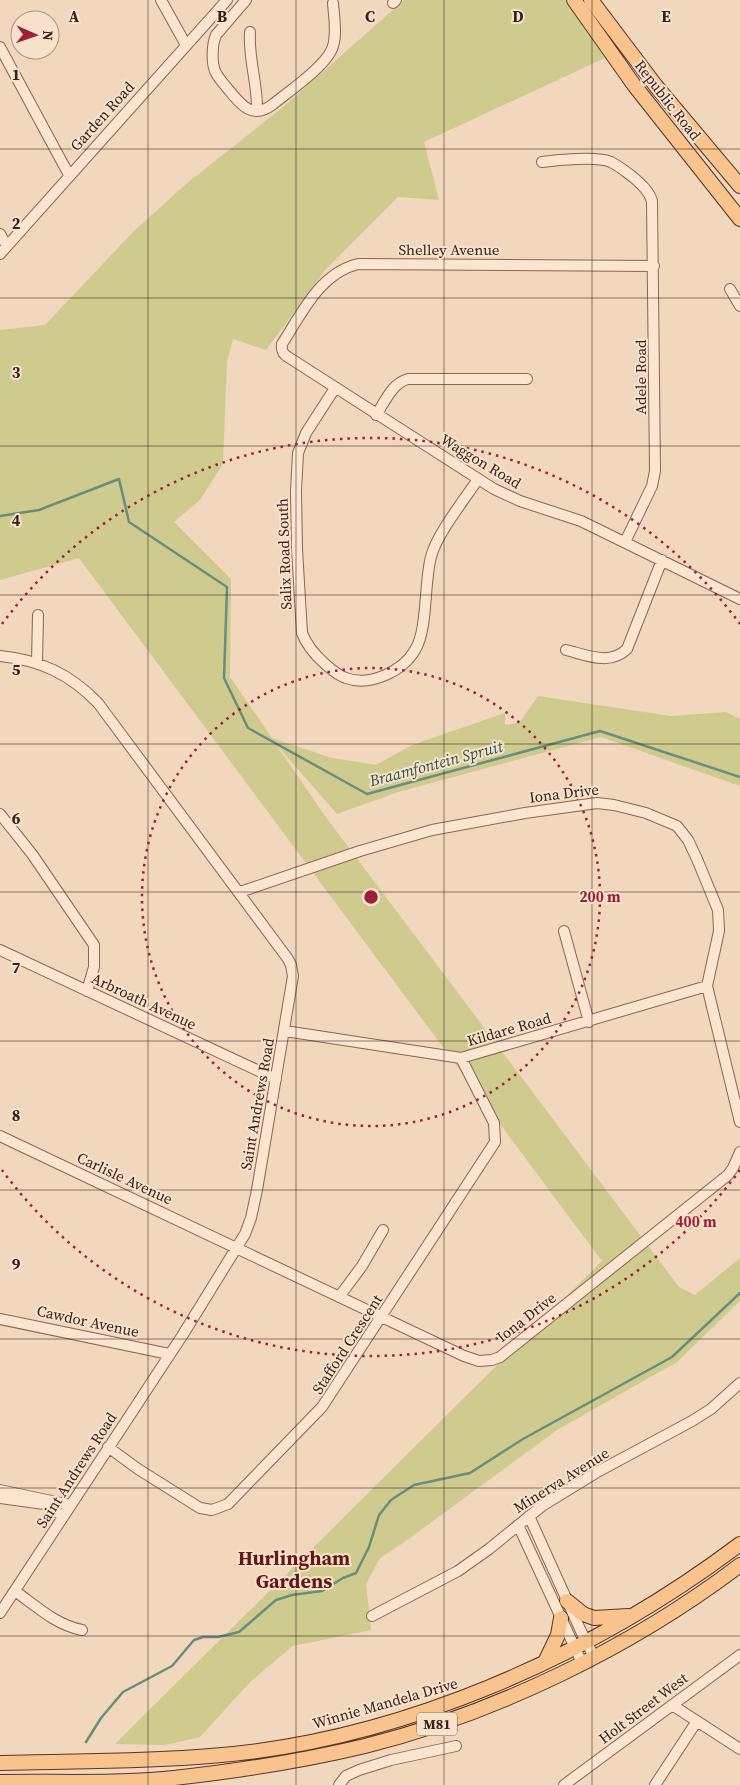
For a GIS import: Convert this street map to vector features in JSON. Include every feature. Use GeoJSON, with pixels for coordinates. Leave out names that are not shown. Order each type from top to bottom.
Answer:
{"type":"FeatureCollection","features":[{"type":"Feature","properties":{"kind":"main road","name":"Republic Road"},"geometry":{"type":"LineString","coordinates":[[574,0],[634,84],[740,219]]}},
{"type":"Feature","properties":{"kind":"main road","name":"Republic Road"},"geometry":{"type":"LineString","coordinates":[[591,0],[656,86],[740,186]]}},
{"type":"Feature","properties":{"kind":"main road","name":"Winnie Mandela Drive"},"geometry":{"type":"LineString","coordinates":[[0,1763],[210,1756],[281,1747],[348,1733],[433,1708],[458,1700],[508,1679],[581,1645],[634,1616],[691,1580],[740,1544]]}},
{"type":"Feature","properties":{"kind":"main road","name":"M81"},"geometry":{"type":"LineString","coordinates":[[0,1782],[57,1781],[95,1784],[182,1777],[290,1761],[367,1745],[488,1706],[588,1660],[686,1603],[740,1565]]}},
{"type":"Feature","properties":{"kind":"main road"},"geometry":{"type":"LineString","coordinates":[[567,1601],[583,1614],[594,1618],[634,1616]]}},
{"type":"Feature","properties":{"kind":"main road"},"geometry":{"type":"LineString","coordinates":[[545,1662],[558,1635],[561,1618]]}},
{"type":"Feature","properties":{"kind":"street"},"geometry":{"type":"LineString","coordinates":[[161,0],[186,45]]}},
{"type":"Feature","properties":{"kind":"street","name":"Garden Road"},"geometry":{"type":"LineString","coordinates":[[3,250],[227,0]]}},
{"type":"Feature","properties":{"kind":"street"},"geometry":{"type":"LineString","coordinates":[[246,0],[216,35],[214,41],[214,68],[241,105],[250,110],[257,111],[264,110],[272,105],[321,65],[329,56],[335,40],[333,4]]}},
{"type":"Feature","properties":{"kind":"street"},"geometry":{"type":"LineString","coordinates":[[250,32],[257,111]]}},
{"type":"Feature","properties":{"kind":"street"},"geometry":{"type":"LineString","coordinates":[[0,47],[69,175]]}},
{"type":"Feature","properties":{"kind":"street","name":"Adele Road"},"geometry":{"type":"LineString","coordinates":[[542,162],[604,160],[629,174],[651,196],[653,206],[654,266],[655,471],[652,486],[625,542]]}},
{"type":"Feature","properties":{"kind":"street"},"geometry":{"type":"LineString","coordinates":[[0,234],[3,250]]}},
{"type":"Feature","properties":{"kind":"street","name":"Shelley Avenue"},"geometry":{"type":"LineString","coordinates":[[282,344],[319,288],[340,269],[358,264],[654,266]]}},
{"type":"Feature","properties":{"kind":"street"},"geometry":{"type":"LineString","coordinates":[[730,289],[740,306]]}},
{"type":"Feature","properties":{"kind":"street","name":"Waggon Road"},"geometry":{"type":"LineString","coordinates":[[282,344],[284,355],[494,489],[520,501],[581,521],[740,599]]}},
{"type":"Feature","properties":{"kind":"street"},"geometry":{"type":"LineString","coordinates":[[376,415],[395,387],[408,379],[527,379]]}},
{"type":"Feature","properties":{"kind":"street","name":"Salix Road South"},"geometry":{"type":"LineString","coordinates":[[335,388],[306,433],[298,453],[296,492],[302,633],[307,645],[336,674],[359,681],[377,678],[399,667],[409,658],[418,645],[422,632],[431,555],[444,530],[478,479]]}},
{"type":"Feature","properties":{"kind":"street"},"geometry":{"type":"LineString","coordinates":[[566,650],[601,658],[612,659],[620,656],[627,649],[662,560]]}},
{"type":"Feature","properties":{"kind":"street"},"geometry":{"type":"LineString","coordinates":[[37,662],[38,616]]}},
{"type":"Feature","properties":{"kind":"street","name":"Saint Andrews Road"},"geometry":{"type":"LineString","coordinates":[[0,656],[37,662],[77,683],[98,703],[240,892],[292,966],[293,984],[251,1218],[238,1248],[0,1613]]}},
{"type":"Feature","properties":{"kind":"street","name":"Iona Drive"},"geometry":{"type":"LineString","coordinates":[[240,892],[432,830],[525,813],[607,803],[646,813],[677,826],[688,840],[718,910],[720,920],[716,951],[708,986],[740,1122]]}},
{"type":"Feature","properties":{"kind":"street"},"geometry":{"type":"LineString","coordinates":[[0,814],[32,854],[94,945],[94,966],[87,991]]}},
{"type":"Feature","properties":{"kind":"street"},"geometry":{"type":"LineString","coordinates":[[564,931],[589,1022]]}},
{"type":"Feature","properties":{"kind":"street","name":"Arbroath Avenue"},"geometry":{"type":"LineString","coordinates":[[0,950],[276,1079]]}},
{"type":"Feature","properties":{"kind":"street","name":"Kildare Road"},"geometry":{"type":"LineString","coordinates":[[285,1031],[461,1058],[708,986]]}},
{"type":"Feature","properties":{"kind":"street","name":"Stafford Crescent"},"geometry":{"type":"LineString","coordinates":[[108,1447],[138,1469],[193,1504],[205,1510],[212,1510],[228,1504],[322,1407],[382,1318],[495,1142],[494,1123],[461,1058]]}},
{"type":"Feature","properties":{"kind":"street","name":"Carlisle Avenue"},"geometry":{"type":"LineString","coordinates":[[0,1136],[238,1248]]}},
{"type":"Feature","properties":{"kind":"street","name":"Iona Drive"},"geometry":{"type":"LineString","coordinates":[[238,1248],[464,1356],[479,1361],[497,1358],[569,1303],[728,1175],[740,1152]]}},
{"type":"Feature","properties":{"kind":"street"},"geometry":{"type":"LineString","coordinates":[[339,1297],[362,1266],[383,1230]]}},
{"type":"Feature","properties":{"kind":"street","name":"Cawdor Avenue"},"geometry":{"type":"LineString","coordinates":[[0,1319],[169,1354]]}},
{"type":"Feature","properties":{"kind":"street","name":"Minerva Avenue"},"geometry":{"type":"LineString","coordinates":[[372,1616],[458,1571],[489,1549],[542,1506],[599,1471],[711,1409],[740,1383]]}},
{"type":"Feature","properties":{"kind":"street"},"geometry":{"type":"LineString","coordinates":[[0,1490],[70,1505]]}},
{"type":"Feature","properties":{"kind":"street"},"geometry":{"type":"LineString","coordinates":[[0,1498],[44,1504],[63,1516]]}},
{"type":"Feature","properties":{"kind":"street"},"geometry":{"type":"LineString","coordinates":[[529,1516],[567,1601],[581,1645],[588,1660]]}},
{"type":"Feature","properties":{"kind":"street"},"geometry":{"type":"LineString","coordinates":[[518,1525],[561,1618],[581,1645]]}},
{"type":"Feature","properties":{"kind":"street"},"geometry":{"type":"LineString","coordinates":[[15,1591],[55,1620],[82,1630]]}},
{"type":"Feature","properties":{"kind":"street","name":"Holt Street West"},"geometry":{"type":"LineString","coordinates":[[564,1785],[740,1655]]}},
{"type":"Feature","properties":{"kind":"street"},"geometry":{"type":"LineString","coordinates":[[672,1705],[740,1749]]}},
{"type":"Feature","properties":{"kind":"street"},"geometry":{"type":"LineString","coordinates":[[654,1785],[697,1720]]}},
{"type":"Feature","properties":{"kind":"street"},"geometry":{"type":"LineString","coordinates":[[339,1785],[346,1776],[359,1770],[391,1760],[456,1746]]}},
{"type":"Feature","properties":{"kind":"shaded area"},"geometry":{"type":"Polygon","coordinates":[[[404,0],[565,0],[605,58],[424,142],[439,200],[398,197],[326,269],[266,350],[233,339],[227,361],[223,464],[200,500],[174,522],[231,579],[230,677],[272,738],[332,758],[376,765],[412,745],[505,713],[505,725],[520,722],[538,696],[671,716],[726,712],[740,719],[740,786],[601,737],[398,792],[337,814],[275,743],[325,816],[679,1287],[695,1295],[740,1258],[740,1301],[677,1362],[557,1430],[380,1558],[366,1584],[371,1630],[293,1646],[251,1681],[200,1737],[165,1745],[115,1744],[602,1261],[79,558],[0,580],[0,330],[45,325],[134,231],[186,184],[283,107],[404,0]]]}},
{"type":"Feature","properties":{"kind":"waterway","name":"Braamfontein Spruit"},"geometry":{"type":"LineString","coordinates":[[0,516],[39,510],[119,479],[129,522],[227,587],[224,678],[248,728],[367,794],[600,731],[740,777]]}},
{"type":"Feature","properties":{"kind":"waterway"},"geometry":{"type":"LineString","coordinates":[[86,1742],[101,1718],[123,1692],[172,1666],[194,1640],[239,1632],[276,1600],[292,1595],[322,1591],[343,1578],[356,1573],[369,1547],[379,1515],[391,1500],[414,1485],[470,1473],[523,1439],[672,1357],[740,1293]]}},
{"type":"Feature","properties":{"kind":"district","name":"Hurlingham Gardens"},"geometry":{"type":"Point","coordinates":[294,1570]}}]}
